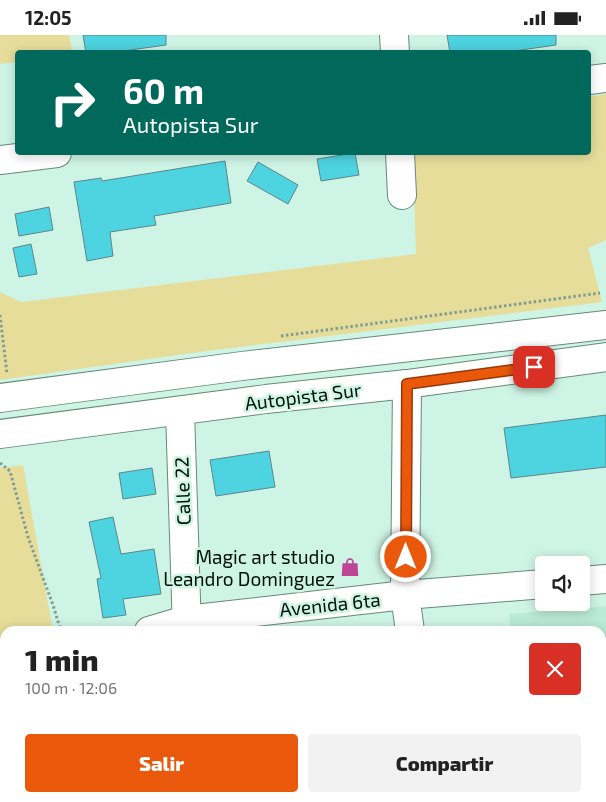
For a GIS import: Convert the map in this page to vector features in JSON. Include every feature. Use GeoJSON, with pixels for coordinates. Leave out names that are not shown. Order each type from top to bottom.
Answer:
{"type":"FeatureCollection","features":[{"type":"Feature","properties":{"kind":"main road"},"geometry":{"type":"LineString","coordinates":[[394,35],[394,50]]}},
{"type":"Feature","properties":{"kind":"main road"},"geometry":{"type":"LineString","coordinates":[[591,80],[606,78]]}},
{"type":"Feature","properties":{"kind":"main road"},"geometry":{"type":"LineString","coordinates":[[0,160],[41,155]]}},
{"type":"Feature","properties":{"kind":"main road"},"geometry":{"type":"LineString","coordinates":[[400,155],[402,195]]}},
{"type":"Feature","properties":{"kind":"main road","name":"Autopista Sur"},"geometry":{"type":"LineString","coordinates":[[4,386],[242,367],[606,325]]}},
{"type":"Feature","properties":{"kind":"main road","name":"Autopista Sur"},"geometry":{"type":"LineString","coordinates":[[0,434],[266,399],[407,384],[606,357]]}},
{"type":"Feature","properties":{"kind":"main road"},"geometry":{"type":"LineString","coordinates":[[407,384],[405,595],[409,626]]}},
{"type":"Feature","properties":{"kind":"main road","name":"Calle 22"},"geometry":{"type":"LineString","coordinates":[[180,411],[186,625]]}},
{"type":"Feature","properties":{"kind":"main road"},"geometry":{"type":"LineString","coordinates":[[590,580],[606,579]]}},
{"type":"Feature","properties":{"kind":"main road","name":"Avenida 6ta"},"geometry":{"type":"LineString","coordinates":[[186,625],[405,595],[535,585]]}},
{"type":"Feature","properties":{"kind":"path"},"geometry":{"type":"LineString","coordinates":[[274,337],[600,293]]}},
{"type":"Feature","properties":{"kind":"path"},"geometry":{"type":"LineString","coordinates":[[0,315],[4,386]]}},
{"type":"Feature","properties":{"kind":"path"},"geometry":{"type":"LineString","coordinates":[[0,463],[10,471],[28,537],[59,626]]}},
{"type":"Feature","properties":{"kind":"shaded area"},"geometry":{"type":"Polygon","coordinates":[[[0,35],[69,35],[72,50],[15,50],[15,62],[0,64],[0,35]]]}},
{"type":"Feature","properties":{"kind":"shaded area"},"geometry":{"type":"Polygon","coordinates":[[[606,94],[606,240],[588,248],[602,302],[199,352],[0,380],[0,292],[21,302],[416,254],[413,155],[591,155],[591,97],[606,94]]]}},
{"type":"Feature","properties":{"kind":"shaded area"},"geometry":{"type":"Polygon","coordinates":[[[23,465],[52,626],[0,626],[0,468],[23,465]]]}},
{"type":"Feature","properties":{"kind":"shaded area"},"geometry":{"type":"Polygon","coordinates":[[[606,606],[606,626],[510,626],[509,614],[545,611],[590,611],[590,607],[606,606]]]}},
{"type":"Feature","properties":{"kind":"building"},"geometry":{"type":"Polygon","coordinates":[[[83,35],[166,35],[166,45],[130,50],[86,50],[83,35]]]}},
{"type":"Feature","properties":{"kind":"building"},"geometry":{"type":"Polygon","coordinates":[[[447,35],[556,35],[556,45],[521,50],[450,50],[447,35]]]}},
{"type":"Feature","properties":{"kind":"building"},"geometry":{"type":"Polygon","coordinates":[[[355,155],[359,175],[321,181],[317,159],[355,155]]]}},
{"type":"Feature","properties":{"kind":"building"},"geometry":{"type":"Polygon","coordinates":[[[225,161],[231,203],[154,216],[156,225],[110,232],[113,256],[87,261],[74,182],[101,178],[102,181],[225,161]]]}},
{"type":"Feature","properties":{"kind":"building"},"geometry":{"type":"Polygon","coordinates":[[[258,162],[298,185],[288,204],[247,181],[258,162]]]}},
{"type":"Feature","properties":{"kind":"building"},"geometry":{"type":"Polygon","coordinates":[[[49,207],[53,230],[19,236],[15,214],[49,207]]]}},
{"type":"Feature","properties":{"kind":"building"},"geometry":{"type":"Polygon","coordinates":[[[31,244],[37,274],[19,277],[13,248],[31,244]]]}},
{"type":"Feature","properties":{"kind":"building"},"geometry":{"type":"Polygon","coordinates":[[[606,415],[606,467],[511,478],[504,428],[606,415]]]}},
{"type":"Feature","properties":{"kind":"building"},"geometry":{"type":"Polygon","coordinates":[[[269,451],[275,487],[216,496],[210,460],[269,451]]]}},
{"type":"Feature","properties":{"kind":"building"},"geometry":{"type":"Polygon","coordinates":[[[152,468],[156,494],[123,499],[119,473],[152,468]]]}},
{"type":"Feature","properties":{"kind":"building"},"geometry":{"type":"Polygon","coordinates":[[[113,517],[121,554],[154,549],[161,594],[123,599],[126,615],[103,618],[97,579],[101,578],[89,522],[113,517]]]}},
{"type":"Feature","properties":{"kind":"place","name":"Magic art studio Leandro Dominguez"},"geometry":{"type":"Point","coordinates":[350,567]}},
{"type":"Feature","properties":{"kind":"route"},"geometry":{"type":"LineString","coordinates":[[406,557],[407,384],[534,367]]}}]}
